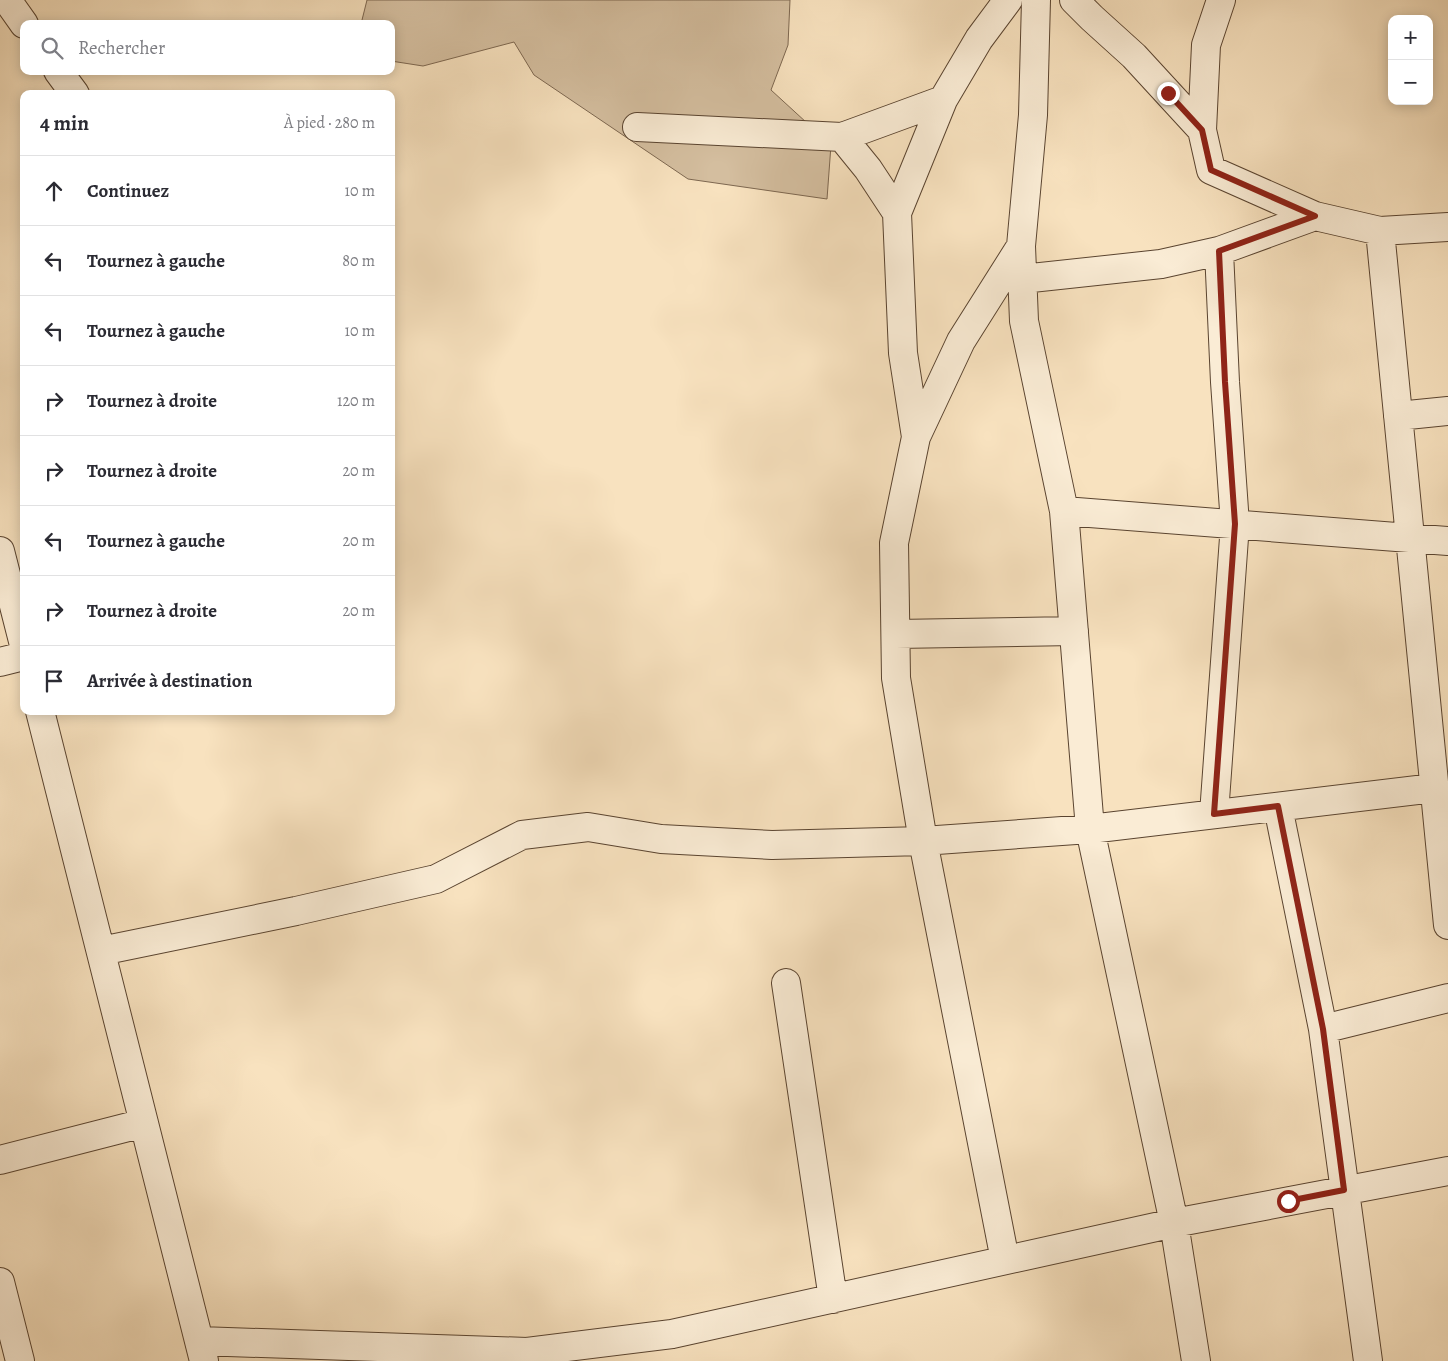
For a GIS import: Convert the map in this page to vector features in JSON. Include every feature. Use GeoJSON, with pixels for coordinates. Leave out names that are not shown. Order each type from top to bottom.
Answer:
{"type":"FeatureCollection","features":[{"type":"Feature","properties":{"kind":"street"},"geometry":{"type":"LineString","coordinates":[[7,0],[21,20]]}},
{"type":"Feature","properties":{"kind":"street"},"geometry":{"type":"LineString","coordinates":[[916,437],[903,354],[897,214],[943,100],[980,39],[1008,0]]}},
{"type":"Feature","properties":{"kind":"street"},"geometry":{"type":"LineString","coordinates":[[1036,0],[1032,115],[1021,246],[1024,321],[1064,511],[1090,830],[1174,1223],[1196,1361]]}},
{"type":"Feature","properties":{"kind":"street"},"geometry":{"type":"LineString","coordinates":[[1074,0],[1134,56],[1202,130]]}},
{"type":"Feature","properties":{"kind":"street"},"geometry":{"type":"LineString","coordinates":[[1221,0],[1206,45],[1202,130],[1211,170],[1315,216],[1380,231],[1448,228]]}},
{"type":"Feature","properties":{"kind":"street"},"geometry":{"type":"LineString","coordinates":[[61,75],[72,90]]}},
{"type":"Feature","properties":{"kind":"street"},"geometry":{"type":"LineString","coordinates":[[637,127],[842,137],[943,100]]}},
{"type":"Feature","properties":{"kind":"street"},"geometry":{"type":"LineString","coordinates":[[842,137],[868,169],[897,214]]}},
{"type":"Feature","properties":{"kind":"street"},"geometry":{"type":"LineString","coordinates":[[1022,279],[1161,264],[1219,251],[1315,216]]}},
{"type":"Feature","properties":{"kind":"street"},"geometry":{"type":"LineString","coordinates":[[1380,231],[1448,924]]}},
{"type":"Feature","properties":{"kind":"street"},"geometry":{"type":"LineString","coordinates":[[1005,1260],[923,841],[896,678],[894,543],[916,437],[961,341],[1021,246]]}},
{"type":"Feature","properties":{"kind":"street"},"geometry":{"type":"LineString","coordinates":[[1214,814],[1235,524],[1225,382],[1219,251]]}},
{"type":"Feature","properties":{"kind":"street"},"geometry":{"type":"LineString","coordinates":[[1398,416],[1448,411]]}},
{"type":"Feature","properties":{"kind":"street"},"geometry":{"type":"LineString","coordinates":[[1064,511],[1448,541]]}},
{"type":"Feature","properties":{"kind":"street"},"geometry":{"type":"LineString","coordinates":[[0,551],[20,630]]}},
{"type":"Feature","properties":{"kind":"street"},"geometry":{"type":"LineString","coordinates":[[896,634],[1074,631]]}},
{"type":"Feature","properties":{"kind":"street"},"geometry":{"type":"LineString","coordinates":[[0,662],[20,657]]}},
{"type":"Feature","properties":{"kind":"street"},"geometry":{"type":"LineString","coordinates":[[41,715],[201,1351],[527,1352],[672,1334],[1174,1223],[1448,1171]]}},
{"type":"Feature","properties":{"kind":"street"},"geometry":{"type":"LineString","coordinates":[[101,951],[296,911],[436,879],[522,834],[588,827],[661,838],[772,845],[923,841],[1090,830],[1434,788]]}},
{"type":"Feature","properties":{"kind":"street"},"geometry":{"type":"LineString","coordinates":[[1278,806],[1323,1029],[1368,1361]]}},
{"type":"Feature","properties":{"kind":"street"},"geometry":{"type":"LineString","coordinates":[[786,983],[833,1299]]}},
{"type":"Feature","properties":{"kind":"street"},"geometry":{"type":"LineString","coordinates":[[1323,1029],[1448,998]]}},
{"type":"Feature","properties":{"kind":"street"},"geometry":{"type":"LineString","coordinates":[[0,1160],[144,1123]]}},
{"type":"Feature","properties":{"kind":"street"},"geometry":{"type":"LineString","coordinates":[[0,1282],[20,1361]]}},
{"type":"Feature","properties":{"kind":"shaded area"},"geometry":{"type":"Polygon","coordinates":[[[367,0],[790,0],[788,45],[771,90],[831,145],[827,199],[688,179],[534,75],[514,42],[423,66],[395,62],[395,20],[362,20],[367,0]]]}},
{"type":"Feature","properties":{"kind":"route"},"geometry":{"type":"LineString","coordinates":[[1168,93],[1202,130],[1211,170],[1315,216],[1219,251],[1225,382],[1235,524],[1214,814],[1278,806],[1323,1029],[1344,1190],[1288,1201]]}}]}
